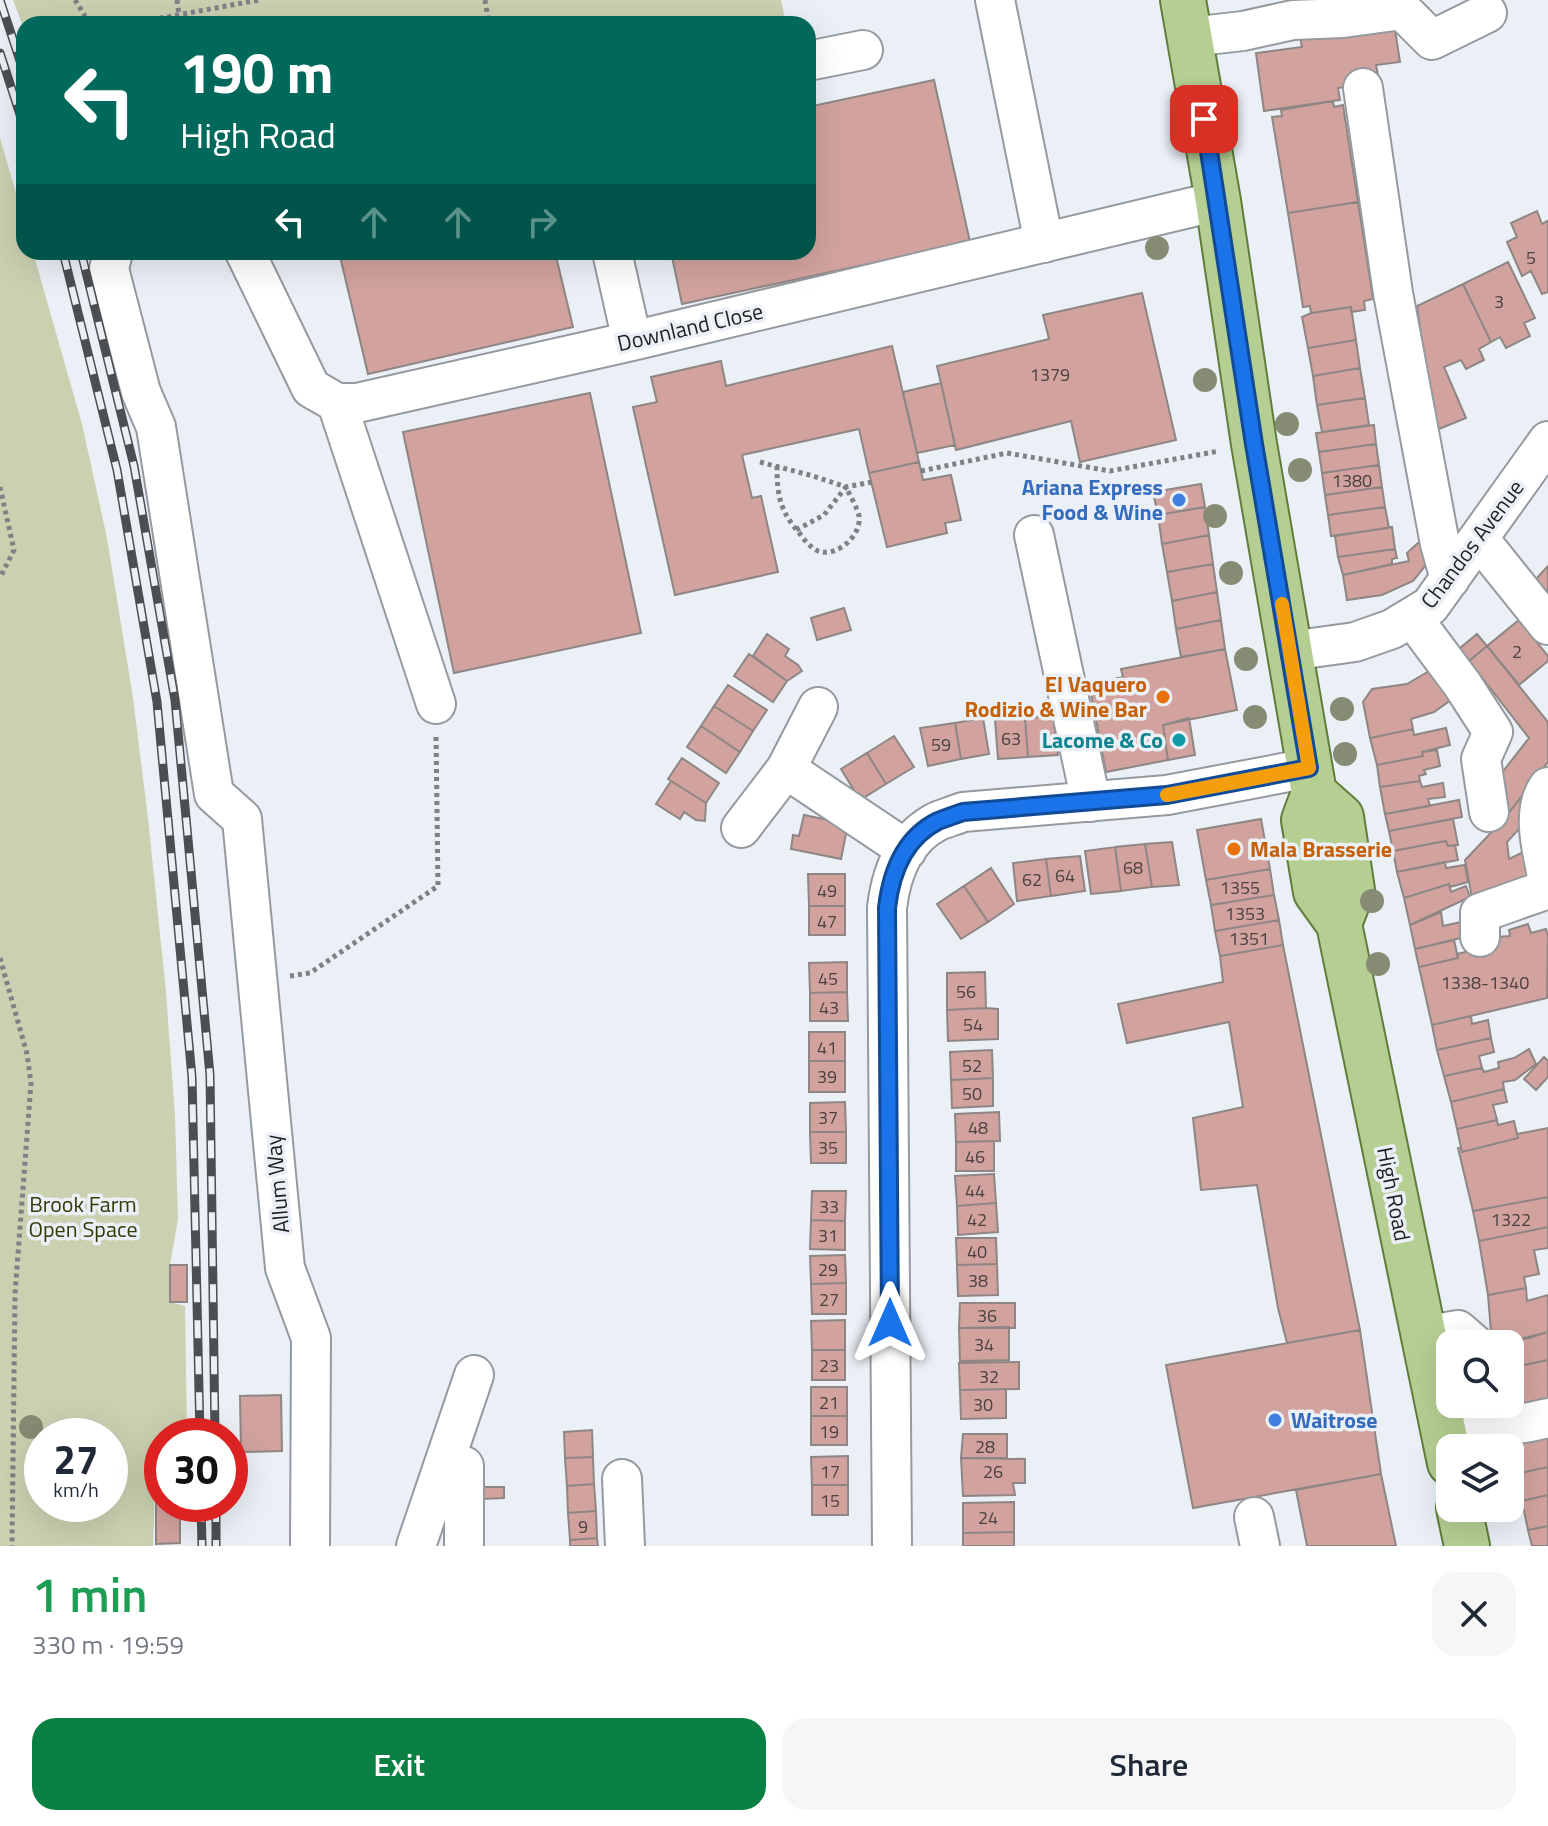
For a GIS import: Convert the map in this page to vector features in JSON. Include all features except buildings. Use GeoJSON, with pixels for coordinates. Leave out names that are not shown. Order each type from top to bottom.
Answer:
{"type":"FeatureCollection","features":[{"type":"Feature","properties":{"kind":"main road"},"geometry":{"type":"LineString","coordinates":[[1186,19],[1312,780]]}},
{"type":"Feature","properties":{"kind":"main road","name":"High Road"},"geometry":{"type":"LineString","coordinates":[[1312,780],[1341,817],[1352,890],[1339,924],[1443,1434]]}},
{"type":"Feature","properties":{"kind":"main road"},"geometry":{"type":"LineString","coordinates":[[1462,1522],[1467,1546]]}},
{"type":"Feature","properties":{"kind":"street"},"geometry":{"type":"LineString","coordinates":[[995,0],[1044,243]]}},
{"type":"Feature","properties":{"kind":"street"},"geometry":{"type":"LineString","coordinates":[[1186,19],[1243,31],[1293,20],[1343,18],[1402,10],[1432,40],[1487,13]]}},
{"type":"Feature","properties":{"kind":"street"},"geometry":{"type":"LineString","coordinates":[[816,59],[863,50]]}},
{"type":"Feature","properties":{"kind":"street"},"geometry":{"type":"LineString","coordinates":[[1363,88],[1393,293],[1440,544],[1450,579]]}},
{"type":"Feature","properties":{"kind":"street","name":"Downland Close"},"geometry":{"type":"LineString","coordinates":[[337,403],[357,403],[632,341],[1218,201]]}},
{"type":"Feature","properties":{"kind":"street","name":"Allum Way"},"geometry":{"type":"LineString","coordinates":[[111,260],[109,269],[141,392],[156,427],[214,794],[242,819],[285,1268],[311,1338],[310,1546]]}},
{"type":"Feature","properties":{"kind":"street"},"geometry":{"type":"LineString","coordinates":[[249,260],[311,388],[337,403],[436,704]]}},
{"type":"Feature","properties":{"kind":"street"},"geometry":{"type":"LineString","coordinates":[[614,260],[632,341]]}},
{"type":"Feature","properties":{"kind":"street","name":"Chandos Avenue"},"geometry":{"type":"LineString","coordinates":[[1290,651],[1355,642],[1392,629],[1430,606],[1548,441]]}},
{"type":"Feature","properties":{"kind":"street"},"geometry":{"type":"LineString","coordinates":[[1034,535],[1091,802]]}},
{"type":"Feature","properties":{"kind":"street"},"geometry":{"type":"LineString","coordinates":[[1479,539],[1548,625]]}},
{"type":"Feature","properties":{"kind":"street"},"geometry":{"type":"LineString","coordinates":[[1412,617],[1493,732],[1481,759],[1489,812]]}},
{"type":"Feature","properties":{"kind":"street"},"geometry":{"type":"LineString","coordinates":[[741,828],[786,769],[818,707]]}},
{"type":"Feature","properties":{"kind":"street"},"geometry":{"type":"LineString","coordinates":[[786,769],[907,850]]}},
{"type":"Feature","properties":{"kind":"street"},"geometry":{"type":"LineString","coordinates":[[892,1546],[887,908],[889,886],[896,864],[913,841],[935,822],[963,812],[1312,780]]}},
{"type":"Feature","properties":{"kind":"street"},"geometry":{"type":"LineString","coordinates":[[1548,787],[1544,793],[1538,828],[1548,881]]}},
{"type":"Feature","properties":{"kind":"street"},"geometry":{"type":"LineString","coordinates":[[1480,937],[1480,913],[1548,889]]}},
{"type":"Feature","properties":{"kind":"street"},"geometry":{"type":"LineString","coordinates":[[1423,1336],[1436,1334]]}},
{"type":"Feature","properties":{"kind":"street"},"geometry":{"type":"LineString","coordinates":[[416,1546],[474,1375]]}},
{"type":"Feature","properties":{"kind":"street"},"geometry":{"type":"LineString","coordinates":[[1460,1434],[1480,1418]]}},
{"type":"Feature","properties":{"kind":"street"},"geometry":{"type":"LineString","coordinates":[[1496,1418],[1504,1425],[1548,1418]]}},
{"type":"Feature","properties":{"kind":"street"},"geometry":{"type":"LineString","coordinates":[[464,1466],[464,1546]]}},
{"type":"Feature","properties":{"kind":"street"},"geometry":{"type":"LineString","coordinates":[[622,1479],[625,1546]]}},
{"type":"Feature","properties":{"kind":"path"},"geometry":{"type":"LineString","coordinates":[[177,0],[179,15]]}},
{"type":"Feature","properties":{"kind":"path"},"geometry":{"type":"LineString","coordinates":[[172,16],[259,0]]}},
{"type":"Feature","properties":{"kind":"path"},"geometry":{"type":"LineString","coordinates":[[921,471],[1007,453],[1110,471],[1254,444]]}},
{"type":"Feature","properties":{"kind":"path"},"geometry":{"type":"LineString","coordinates":[[760,462],[846,487],[872,482]]}},
{"type":"Feature","properties":{"kind":"path"},"geometry":{"type":"LineString","coordinates":[[777,466],[780,505],[789,523],[819,551],[832,551],[847,544],[857,528],[859,516],[846,487]]}},
{"type":"Feature","properties":{"kind":"path"},"geometry":{"type":"LineString","coordinates":[[0,487],[14,550],[0,578]]}},
{"type":"Feature","properties":{"kind":"path"},"geometry":{"type":"LineString","coordinates":[[796,530],[824,515],[846,487]]}},
{"type":"Feature","properties":{"kind":"path"},"geometry":{"type":"LineString","coordinates":[[257,981],[310,973],[438,886],[436,704]]}},
{"type":"Feature","properties":{"kind":"path"},"geometry":{"type":"LineString","coordinates":[[0,958],[27,1054],[31,1083],[15,1294],[12,1546]]}},
{"type":"Feature","properties":{"kind":"green space"},"geometry":{"type":"Polygon","coordinates":[[[13,0],[781,0],[784,16],[19,16],[13,0]]]}},
{"type":"Feature","properties":{"kind":"green space","name":"Brook Farm Open Space"},"geometry":{"type":"Polygon","coordinates":[[[0,138],[16,193],[16,260],[35,260],[82,424],[107,538],[133,698],[148,818],[175,1116],[178,1219],[170,1265],[170,1302],[185,1306],[187,1418],[144,1418],[144,1522],[154,1522],[153,1546],[0,1546],[0,138]]]}},
{"type":"Feature","properties":{"kind":"railway"},"geometry":{"type":"LineString","coordinates":[[0,0],[16,49]]}},
{"type":"Feature","properties":{"kind":"railway"},"geometry":{"type":"LineString","coordinates":[[0,53],[16,102]]}},
{"type":"Feature","properties":{"kind":"railway"},"geometry":{"type":"LineString","coordinates":[[65,260],[117,470],[157,702],[192,1077],[200,1418]]}},
{"type":"Feature","properties":{"kind":"railway"},"geometry":{"type":"LineString","coordinates":[[83,260],[134,466],[175,700],[210,1075],[215,1418]]}},
{"type":"Feature","properties":{"kind":"railway"},"geometry":{"type":"LineString","coordinates":[[201,1522],[202,1546]]}},
{"type":"Feature","properties":{"kind":"railway"},"geometry":{"type":"LineString","coordinates":[[216,1522],[216,1546]]}},
{"type":"Feature","properties":{"kind":"slow traffic"},"geometry":{"type":"LineString","coordinates":[[1167,795],[1309,768],[1282,604]]}},
{"type":"Feature","properties":{"kind":"place","name":"Ariana Express Food & Wine"},"geometry":{"type":"Point","coordinates":[1179,500]}},
{"type":"Feature","properties":{"kind":"place","name":"El Vaquero Rodizio & Wine Bar"},"geometry":{"type":"Point","coordinates":[1163,697]}},
{"type":"Feature","properties":{"kind":"place","name":"Lacome & Co"},"geometry":{"type":"Point","coordinates":[1179,740]}},
{"type":"Feature","properties":{"kind":"place","name":"Mala Brasserie"},"geometry":{"type":"Point","coordinates":[1234,849]}},
{"type":"Feature","properties":{"kind":"place","name":"Waitrose"},"geometry":{"type":"Point","coordinates":[1275,1420]}},
{"type":"Feature","properties":{"kind":"route"},"geometry":{"type":"LineString","coordinates":[[890,1323],[887,908],[889,886],[896,864],[913,841],[935,822],[963,812],[1167,795],[1309,768],[1254,444],[1204,119]]}}]}
